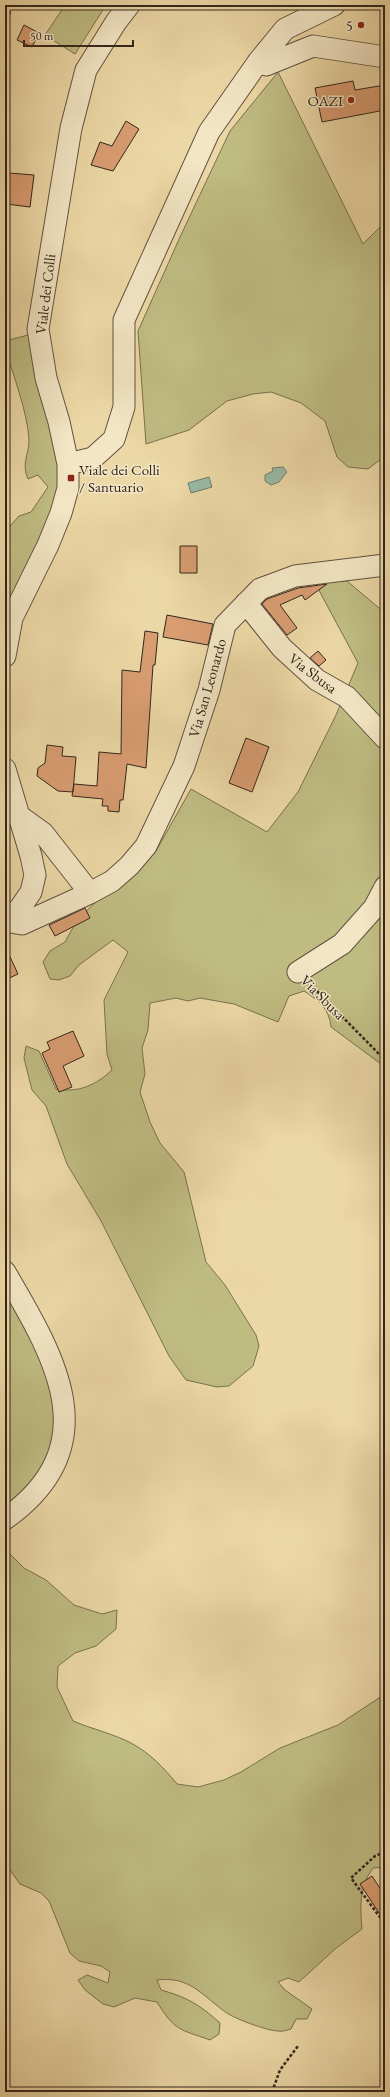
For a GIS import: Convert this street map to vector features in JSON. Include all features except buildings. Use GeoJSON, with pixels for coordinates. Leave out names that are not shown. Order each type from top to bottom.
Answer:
{"type":"FeatureCollection","features":[{"type":"Feature","properties":{"kind":"street","name":"Viale dei Colli"},"geometry":{"type":"LineString","coordinates":[[5,656],[12,618],[61,513],[68,488],[68,464],[59,422],[46,378],[38,329],[71,128],[86,70],[116,22],[129,5]]}},
{"type":"Feature","properties":{"kind":"street"},"geometry":{"type":"LineString","coordinates":[[68,464],[92,458],[114,439],[124,407],[124,320],[208,132],[258,62],[285,28],[334,5]]}},
{"type":"Feature","properties":{"kind":"street"},"geometry":{"type":"LineString","coordinates":[[258,62],[266,65],[314,46],[385,57]]}},
{"type":"Feature","properties":{"kind":"street","name":"Via San Leonardo"},"geometry":{"type":"LineString","coordinates":[[5,921],[22,924],[90,893],[112,881],[129,866],[146,846],[184,766],[208,690],[225,625],[260,589],[296,576],[385,565]]}},
{"type":"Feature","properties":{"kind":"street","name":"Via Sbusa"},"geometry":{"type":"LineString","coordinates":[[246,603],[282,648],[317,680],[346,698],[385,738]]}},
{"type":"Feature","properties":{"kind":"street"},"geometry":{"type":"LineString","coordinates":[[5,769],[31,856],[35,875],[31,892],[20,908],[5,921]]}},
{"type":"Feature","properties":{"kind":"street"},"geometry":{"type":"LineString","coordinates":[[18,815],[43,833],[90,893]]}},
{"type":"Feature","properties":{"kind":"street","name":"Via Sbusa"},"geometry":{"type":"LineString","coordinates":[[298,972],[342,944],[374,908],[385,887]]}},
{"type":"Feature","properties":{"kind":"street"},"geometry":{"type":"LineString","coordinates":[[5,1272],[34,1320],[47,1349],[64,1402],[65,1426],[62,1448],[55,1466],[32,1498],[5,1519]]}},
{"type":"Feature","properties":{"kind":"path"},"geometry":{"type":"LineString","coordinates":[[7,19],[13,5]]}},
{"type":"Feature","properties":{"kind":"path","name":"Via Sbusa"},"geometry":{"type":"LineString","coordinates":[[298,972],[385,1060]]}},
{"type":"Feature","properties":{"kind":"path"},"geometry":{"type":"LineString","coordinates":[[385,1852],[375,1856],[351,1878],[385,1924]]}},
{"type":"Feature","properties":{"kind":"path"},"geometry":{"type":"LineString","coordinates":[[272,2092],[280,2070],[298,2046]]}},
{"type":"Feature","properties":{"kind":"shaded area"},"geometry":{"type":"Polygon","coordinates":[[[65,5],[106,5],[75,54],[45,35],[65,5]]]}},
{"type":"Feature","properties":{"kind":"shaded area"},"geometry":{"type":"Polygon","coordinates":[[[278,72],[363,244],[385,222],[385,456],[368,469],[348,467],[337,457],[325,421],[301,403],[271,392],[253,394],[227,401],[189,430],[146,444],[138,331],[230,131],[278,72]]]}},
{"type":"Feature","properties":{"kind":"shaded area"},"geometry":{"type":"Polygon","coordinates":[[[32,334],[62,461],[60,497],[5,614],[5,564],[8,548],[5,538],[10,526],[19,516],[31,512],[48,487],[38,475],[28,479],[26,473],[25,464],[29,440],[26,418],[5,348],[5,341],[32,334]]]}},
{"type":"Feature","properties":{"kind":"shaded area"},"geometry":{"type":"Polygon","coordinates":[[[283,467],[287,472],[279,482],[271,485],[265,481],[265,475],[273,471],[272,468],[283,467]]]}},
{"type":"Feature","properties":{"kind":"shaded area"},"geometry":{"type":"Polygon","coordinates":[[[209,477],[212,487],[191,493],[188,483],[209,477]]]}},
{"type":"Feature","properties":{"kind":"shaded area"},"geometry":{"type":"Polygon","coordinates":[[[347,581],[385,613],[385,1067],[331,1027],[326,1010],[314,998],[304,991],[289,996],[278,1022],[234,1004],[200,998],[188,1001],[176,998],[150,1003],[148,1030],[142,1048],[145,1074],[140,1092],[150,1122],[160,1143],[184,1172],[206,1262],[225,1285],[256,1335],[259,1346],[253,1366],[229,1386],[217,1387],[186,1380],[169,1356],[101,1221],[67,1164],[46,1106],[32,1090],[24,1058],[26,1046],[39,1051],[56,1089],[72,1090],[87,1087],[100,1080],[112,1070],[107,1054],[104,1000],[128,952],[113,940],[79,965],[70,976],[59,980],[50,979],[43,962],[50,951],[65,942],[76,922],[105,892],[139,869],[156,851],[191,789],[267,832],[298,792],[336,715],[358,663],[315,583],[347,581]]]}},
{"type":"Feature","properties":{"kind":"shaded area"},"geometry":{"type":"Polygon","coordinates":[[[5,1283],[51,1372],[57,1443],[35,1482],[5,1509],[5,1283]]]}},
{"type":"Feature","properties":{"kind":"shaded area"},"geometry":{"type":"Polygon","coordinates":[[[5,1549],[24,1568],[46,1580],[74,1605],[102,1614],[117,1610],[116,1629],[96,1646],[75,1653],[58,1666],[57,1687],[73,1721],[117,1737],[138,1747],[156,1761],[177,1784],[198,1787],[224,1780],[241,1772],[280,1748],[338,1725],[385,1694],[385,1867],[373,1868],[365,1882],[361,1905],[362,1929],[335,1949],[299,1982],[288,1978],[278,1982],[285,1990],[312,2009],[307,2019],[296,2019],[291,2029],[281,2031],[259,2027],[228,2014],[194,1988],[178,1981],[168,1979],[157,1980],[161,1990],[193,2002],[206,2011],[220,2023],[219,2034],[210,2040],[184,2031],[169,2019],[157,2002],[135,1998],[114,2007],[103,2004],[85,1990],[78,1980],[87,1975],[108,1983],[110,1972],[101,1966],[79,1961],[70,1953],[49,1901],[41,1893],[20,1884],[5,1865],[5,1549]]]}},
{"type":"Feature","properties":{"kind":"place","name":"5"},"geometry":{"type":"Point","coordinates":[361,25]}},
{"type":"Feature","properties":{"kind":"place","name":"OAZI"},"geometry":{"type":"Point","coordinates":[351,100]}},
{"type":"Feature","properties":{"kind":"place","name":"Viale dei Colli / Santuario"},"geometry":{"type":"Point","coordinates":[71,478]}}]}
